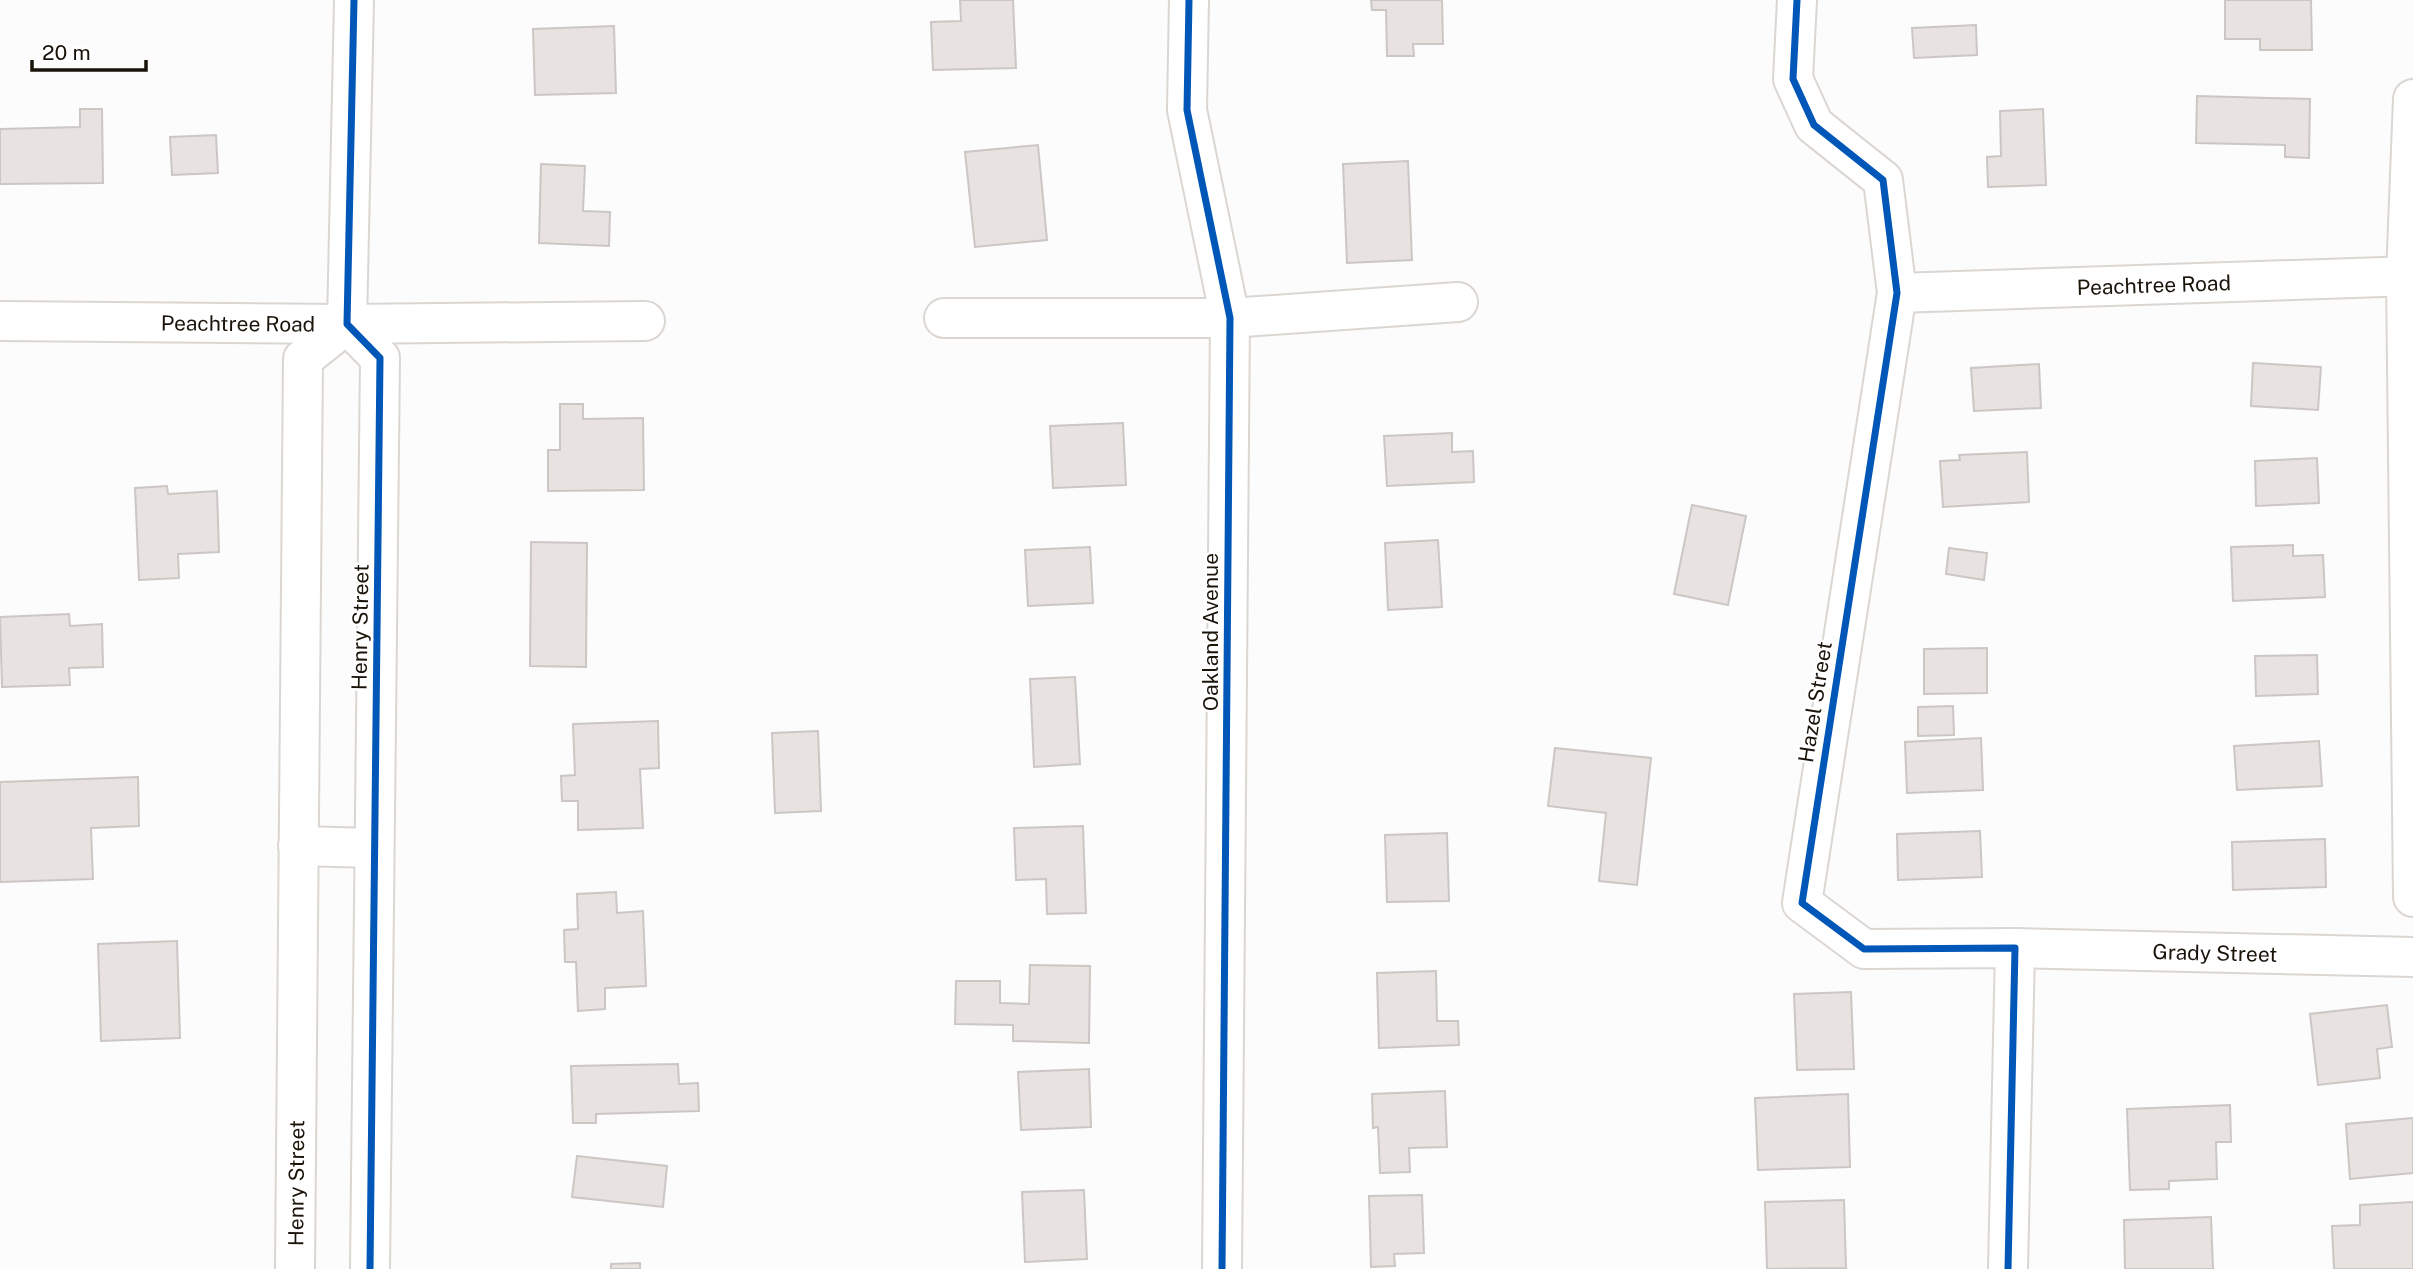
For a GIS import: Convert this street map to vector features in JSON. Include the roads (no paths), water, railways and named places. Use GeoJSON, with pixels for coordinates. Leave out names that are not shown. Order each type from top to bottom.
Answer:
{"type":"FeatureCollection","features":[{"type":"Feature","properties":{"kind":"street"},"geometry":{"type":"LineString","coordinates":[[346,324],[354,0]]}},
{"type":"Feature","properties":{"kind":"street","name":"Oakland Avenue"},"geometry":{"type":"LineString","coordinates":[[1189,0],[1187,110],[1230,318],[1222,1269]]}},
{"type":"Feature","properties":{"kind":"street","name":"Hazel Street"},"geometry":{"type":"LineString","coordinates":[[1797,0],[1793,79],[1814,125],[1883,180],[1897,293],[1802,903],[1864,949],[2015,948]]}},
{"type":"Feature","properties":{"kind":"street"},"geometry":{"type":"LineString","coordinates":[[2413,99],[2409,276],[2413,897]]}},
{"type":"Feature","properties":{"kind":"street","name":"Peachtree Road"},"geometry":{"type":"LineString","coordinates":[[1897,293],[2409,276]]}},
{"type":"Feature","properties":{"kind":"street"},"geometry":{"type":"LineString","coordinates":[[944,318],[1230,318],[1458,302]]}},
{"type":"Feature","properties":{"kind":"street","name":"Peachtree Road"},"geometry":{"type":"LineString","coordinates":[[0,321],[346,324],[645,321]]}},
{"type":"Feature","properties":{"kind":"street","name":"Henry Street"},"geometry":{"type":"LineString","coordinates":[[295,1269],[303,359],[346,324],[380,358],[370,1269]]}},
{"type":"Feature","properties":{"kind":"street"},"geometry":{"type":"LineString","coordinates":[[298,846],[374,848]]}},
{"type":"Feature","properties":{"kind":"street"},"geometry":{"type":"LineString","coordinates":[[2008,1269],[2015,948]]}},
{"type":"Feature","properties":{"kind":"street","name":"Grady Street"},"geometry":{"type":"LineString","coordinates":[[2015,948],[2413,957]]}}]}
